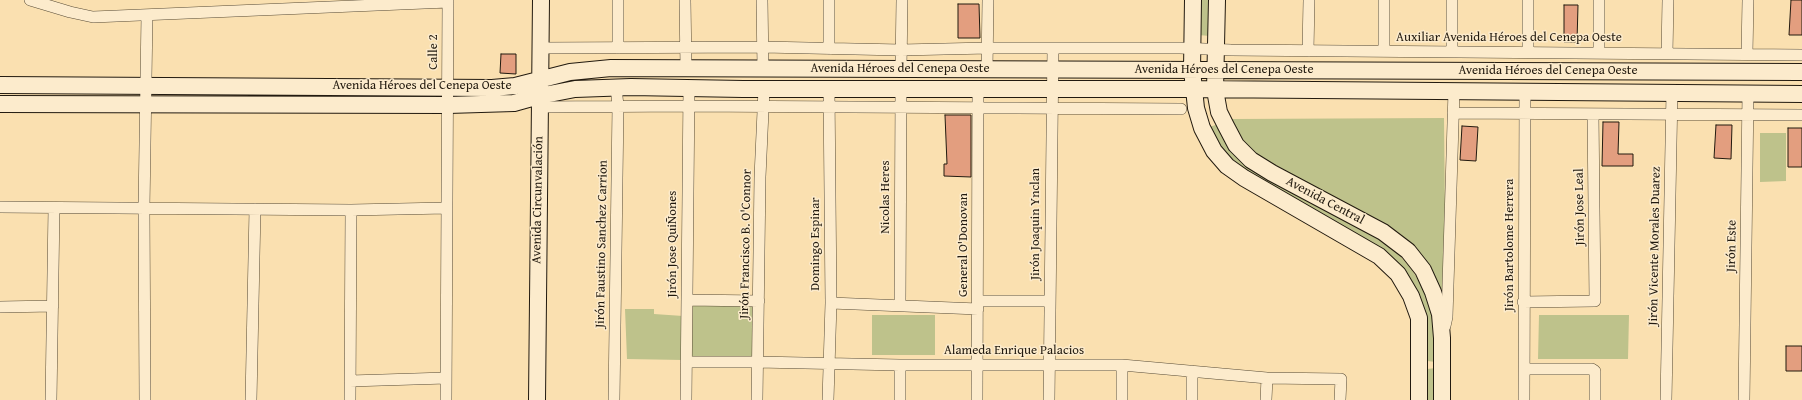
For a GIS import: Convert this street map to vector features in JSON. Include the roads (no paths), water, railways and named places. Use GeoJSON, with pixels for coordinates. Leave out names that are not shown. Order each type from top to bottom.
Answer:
{"type":"FeatureCollection","features":[{"type":"Feature","properties":{"kind":"main road","name":"Avenida Circunvalación"},"geometry":{"type":"LineString","coordinates":[[537,400],[539,79],[541,0]]}},
{"type":"Feature","properties":{"kind":"main road","name":"Avenida Central"},"geometry":{"type":"LineString","coordinates":[[1193,0],[1193,89],[1196,108],[1202,128],[1214,151],[1227,166],[1244,178],[1379,256],[1398,274],[1411,296],[1419,318],[1419,400]]}},
{"type":"Feature","properties":{"kind":"main road","name":"Avenida Central"},"geometry":{"type":"LineString","coordinates":[[1217,0],[1215,90],[1219,112],[1236,145],[1251,160],[1272,174],[1383,232],[1408,252],[1423,270],[1433,292],[1440,314],[1442,338],[1442,400]]}},
{"type":"Feature","properties":{"kind":"main road","name":"Avenida Héroes del Cenepa Oeste"},"geometry":{"type":"LineString","coordinates":[[0,85],[146,87],[515,86],[570,72],[611,68],[1802,72]]}},
{"type":"Feature","properties":{"kind":"main road","name":"Avenida Héroes del Cenepa Oeste"},"geometry":{"type":"LineString","coordinates":[[0,104],[448,105],[539,102],[575,89],[616,87],[764,89],[1193,89],[1802,94]]}},
{"type":"Feature","properties":{"kind":"street"},"geometry":{"type":"LineString","coordinates":[[30,0],[92,17],[448,1]]}},
{"type":"Feature","properties":{"kind":"street"},"geometry":{"type":"LineString","coordinates":[[618,0],[618,48]]}},
{"type":"Feature","properties":{"kind":"street"},"geometry":{"type":"LineString","coordinates":[[685,0],[686,68]]}},
{"type":"Feature","properties":{"kind":"street"},"geometry":{"type":"LineString","coordinates":[[762,0],[763,69]]}},
{"type":"Feature","properties":{"kind":"street"},"geometry":{"type":"LineString","coordinates":[[829,0],[829,49]]}},
{"type":"Feature","properties":{"kind":"street"},"geometry":{"type":"LineString","coordinates":[[901,69],[902,0]]}},
{"type":"Feature","properties":{"kind":"street"},"geometry":{"type":"LineString","coordinates":[[987,70],[988,0]]}},
{"type":"Feature","properties":{"kind":"street"},"geometry":{"type":"LineString","coordinates":[[1308,51],[1309,0]]}},
{"type":"Feature","properties":{"kind":"street"},"geometry":{"type":"LineString","coordinates":[[1384,0],[1384,51]]}},
{"type":"Feature","properties":{"kind":"street"},"geometry":{"type":"LineString","coordinates":[[1452,0],[1452,52]]}},
{"type":"Feature","properties":{"kind":"street"},"geometry":{"type":"LineString","coordinates":[[1528,0],[1528,52]]}},
{"type":"Feature","properties":{"kind":"street"},"geometry":{"type":"LineString","coordinates":[[1598,53],[1599,0]]}},
{"type":"Feature","properties":{"kind":"street"},"geometry":{"type":"LineString","coordinates":[[1668,0],[1668,54]]}},
{"type":"Feature","properties":{"kind":"street"},"geometry":{"type":"LineString","coordinates":[[1747,54],[1748,0]]}},
{"type":"Feature","properties":{"kind":"street","name":"Calle 2"},"geometry":{"type":"LineString","coordinates":[[446,400],[448,1]]}},
{"type":"Feature","properties":{"kind":"street"},"geometry":{"type":"LineString","coordinates":[[145,400],[144,208],[147,15]]}},
{"type":"Feature","properties":{"kind":"street","name":"Auxiliar Avenida Héroes del Cenepa Oeste"},"geometry":{"type":"LineString","coordinates":[[540,48],[763,47],[901,50],[988,48],[1193,48],[1216,50],[1802,55]]}},
{"type":"Feature","properties":{"kind":"street","name":"Jirón Joaquin Ynclan"},"geometry":{"type":"LineString","coordinates":[[1049,400],[1051,108],[1053,48]]}},
{"type":"Feature","properties":{"kind":"street","name":"Jirón Faustino Sanchez Carrion"},"geometry":{"type":"LineString","coordinates":[[614,400],[618,106],[616,87]]}},
{"type":"Feature","properties":{"kind":"street","name":"Jirón Jose QuiÑones"},"geometry":{"type":"LineString","coordinates":[[686,400],[689,88]]}},
{"type":"Feature","properties":{"kind":"street","name":"Jirón Francisco B. O'Connor"},"geometry":{"type":"LineString","coordinates":[[757,400],[760,177],[764,89]]}},
{"type":"Feature","properties":{"kind":"street","name":"Domingo Espinar"},"geometry":{"type":"LineString","coordinates":[[828,400],[830,303],[829,89]]}},
{"type":"Feature","properties":{"kind":"street","name":"Nicolas Heres"},"geometry":{"type":"LineString","coordinates":[[900,305],[901,89]]}},
{"type":"Feature","properties":{"kind":"street","name":"General O'Donovan"},"geometry":{"type":"LineString","coordinates":[[977,400],[978,89]]}},
{"type":"Feature","properties":{"kind":"street"},"geometry":{"type":"LineString","coordinates":[[1442,338],[1447,317],[1454,91]]}},
{"type":"Feature","properties":{"kind":"street","name":"Jirón Bartolome Herrera"},"geometry":{"type":"LineString","coordinates":[[1524,400],[1523,302],[1525,91]]}},
{"type":"Feature","properties":{"kind":"street","name":"Jirón Vicente Morales Duarez"},"geometry":{"type":"LineString","coordinates":[[1666,400],[1670,114],[1672,92]]}},
{"type":"Feature","properties":{"kind":"street","name":"Jirón Este"},"geometry":{"type":"LineString","coordinates":[[1744,400],[1748,93]]}},
{"type":"Feature","properties":{"kind":"street"},"geometry":{"type":"LineString","coordinates":[[539,102],[618,106],[1181,109]]}},
{"type":"Feature","properties":{"kind":"street"},"geometry":{"type":"LineString","coordinates":[[1453,113],[1802,115]]}},
{"type":"Feature","properties":{"kind":"street","name":"Jirón Jose Leal"},"geometry":{"type":"LineString","coordinates":[[1523,302],[1595,301],[1593,114]]}},
{"type":"Feature","properties":{"kind":"street"},"geometry":{"type":"LineString","coordinates":[[0,207],[351,210],[446,208]]}},
{"type":"Feature","properties":{"kind":"street"},"geometry":{"type":"LineString","coordinates":[[51,400],[54,208]]}},
{"type":"Feature","properties":{"kind":"street"},"geometry":{"type":"LineString","coordinates":[[251,400],[255,209]]}},
{"type":"Feature","properties":{"kind":"street"},"geometry":{"type":"LineString","coordinates":[[350,400],[351,210]]}},
{"type":"Feature","properties":{"kind":"street"},"geometry":{"type":"LineString","coordinates":[[687,300],[759,301]]}},
{"type":"Feature","properties":{"kind":"street"},"geometry":{"type":"LineString","coordinates":[[830,303],[978,305],[1050,300]]}},
{"type":"Feature","properties":{"kind":"street"},"geometry":{"type":"LineString","coordinates":[[0,307],[53,306]]}},
{"type":"Feature","properties":{"kind":"street","name":"Alameda Enrique Palacios"},"geometry":{"type":"LineString","coordinates":[[686,362],[900,365],[1122,365],[1267,378],[1341,379],[1340,400]]}},
{"type":"Feature","properties":{"kind":"street"},"geometry":{"type":"LineString","coordinates":[[900,365],[900,400]]}},
{"type":"Feature","properties":{"kind":"street"},"geometry":{"type":"LineString","coordinates":[[1122,365],[1122,400]]}},
{"type":"Feature","properties":{"kind":"street"},"geometry":{"type":"LineString","coordinates":[[1524,369],[1590,369],[1595,371],[1595,400]]}},
{"type":"Feature","properties":{"kind":"street"},"geometry":{"type":"LineString","coordinates":[[1192,371],[1192,400]]}},
{"type":"Feature","properties":{"kind":"street"},"geometry":{"type":"LineString","coordinates":[[350,382],[446,378]]}},
{"type":"Feature","properties":{"kind":"street"},"geometry":{"type":"LineString","coordinates":[[1266,400],[1267,378]]}}]}
